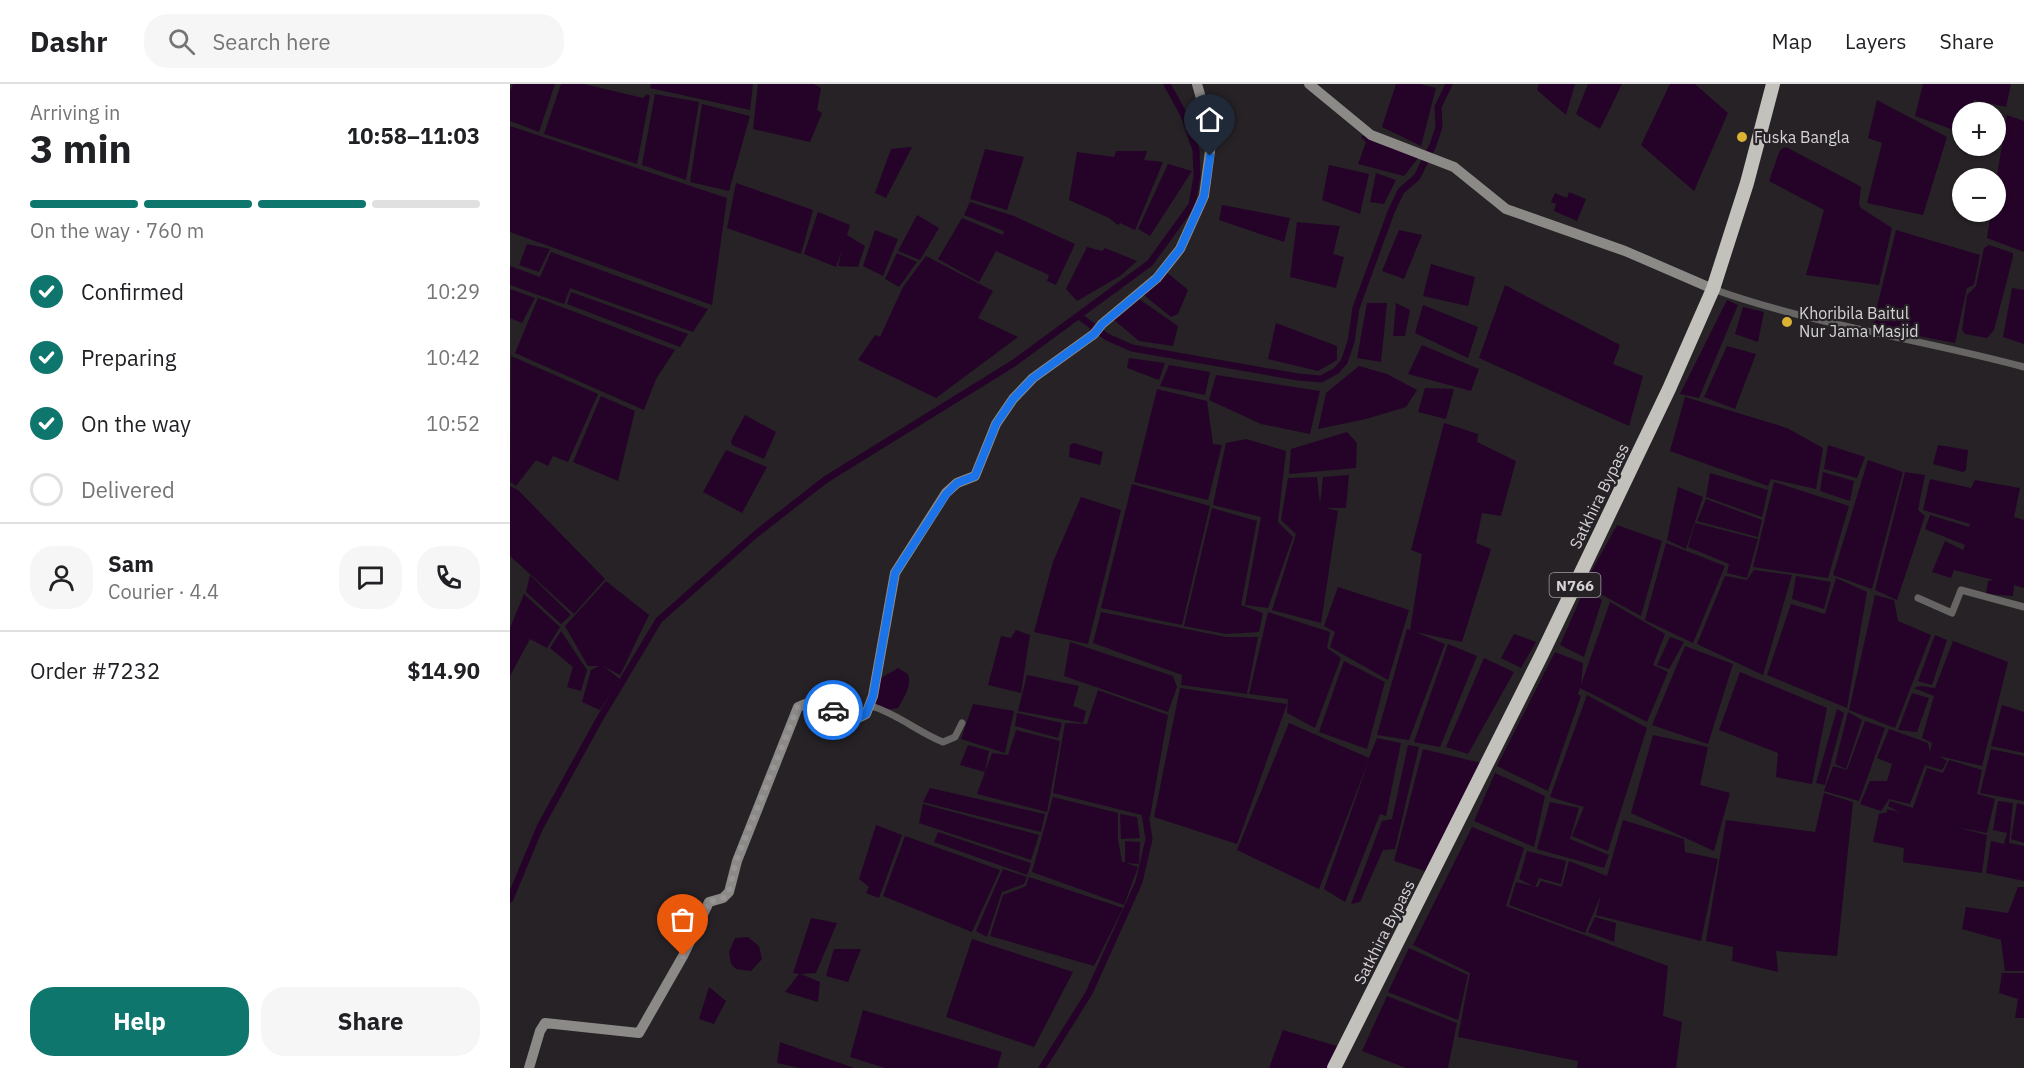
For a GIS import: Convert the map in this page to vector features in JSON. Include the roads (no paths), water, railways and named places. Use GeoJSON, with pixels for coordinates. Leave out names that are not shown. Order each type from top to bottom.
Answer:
{"type":"FeatureCollection","features":[{"type":"Feature","properties":{"kind":"highway","name":"Satkhira Bypass"},"geometry":{"type":"LineString","coordinates":[[1334,1068],[1542,654],[1669,389],[1713,289],[1747,183],[1773,84]]}},
{"type":"Feature","properties":{"kind":"street"},"geometry":{"type":"LineString","coordinates":[[529,1068],[540,1031],[545,1023],[639,1033],[683,956],[708,902],[723,898],[729,892],[736,861],[798,707],[805,704],[860,717],[866,714],[871,706],[895,573],[946,494],[957,483],[975,476],[996,424],[1013,399],[1033,378],[1094,334],[1102,324],[1156,279],[1180,249],[1204,196],[1212,136],[1197,84]]}},
{"type":"Feature","properties":{"kind":"street"},"geometry":{"type":"LineString","coordinates":[[1309,84],[1371,135],[1454,167],[1506,209],[1625,251],[1744,300],[1817,319],[1966,351],[2024,367]]}},
{"type":"Feature","properties":{"kind":"street"},"geometry":{"type":"LineString","coordinates":[[1918,598],[1952,613],[1961,590],[2024,607]]}},
{"type":"Feature","properties":{"kind":"street"},"geometry":{"type":"LineString","coordinates":[[871,706],[943,742],[955,737],[962,723]]}},
{"type":"Feature","properties":{"kind":"waterway"},"geometry":{"type":"LineString","coordinates":[[510,899],[540,827],[599,720],[659,620],[756,534],[825,480],[1014,363],[1150,263],[1192,205],[1197,176],[1196,150],[1184,115],[1167,84]]}},
{"type":"Feature","properties":{"kind":"waterway"},"geometry":{"type":"LineString","coordinates":[[1079,316],[1107,337],[1132,348],[1298,377],[1321,379],[1336,371],[1344,362],[1351,342],[1356,308],[1391,212],[1401,191],[1417,177],[1433,145],[1439,127],[1438,107],[1449,84]]}},
{"type":"Feature","properties":{"kind":"waterway"},"geometry":{"type":"LineString","coordinates":[[1042,1068],[1089,993],[1139,882],[1149,839],[1144,807]]}},
{"type":"Feature","properties":{"kind":"place","name":"Fuska Bangla"},"geometry":{"type":"Point","coordinates":[1742,137]}},
{"type":"Feature","properties":{"kind":"place","name":"Khoribila Baitul Nur Jama Masjid"},"geometry":{"type":"Point","coordinates":[1787,322]}}]}
